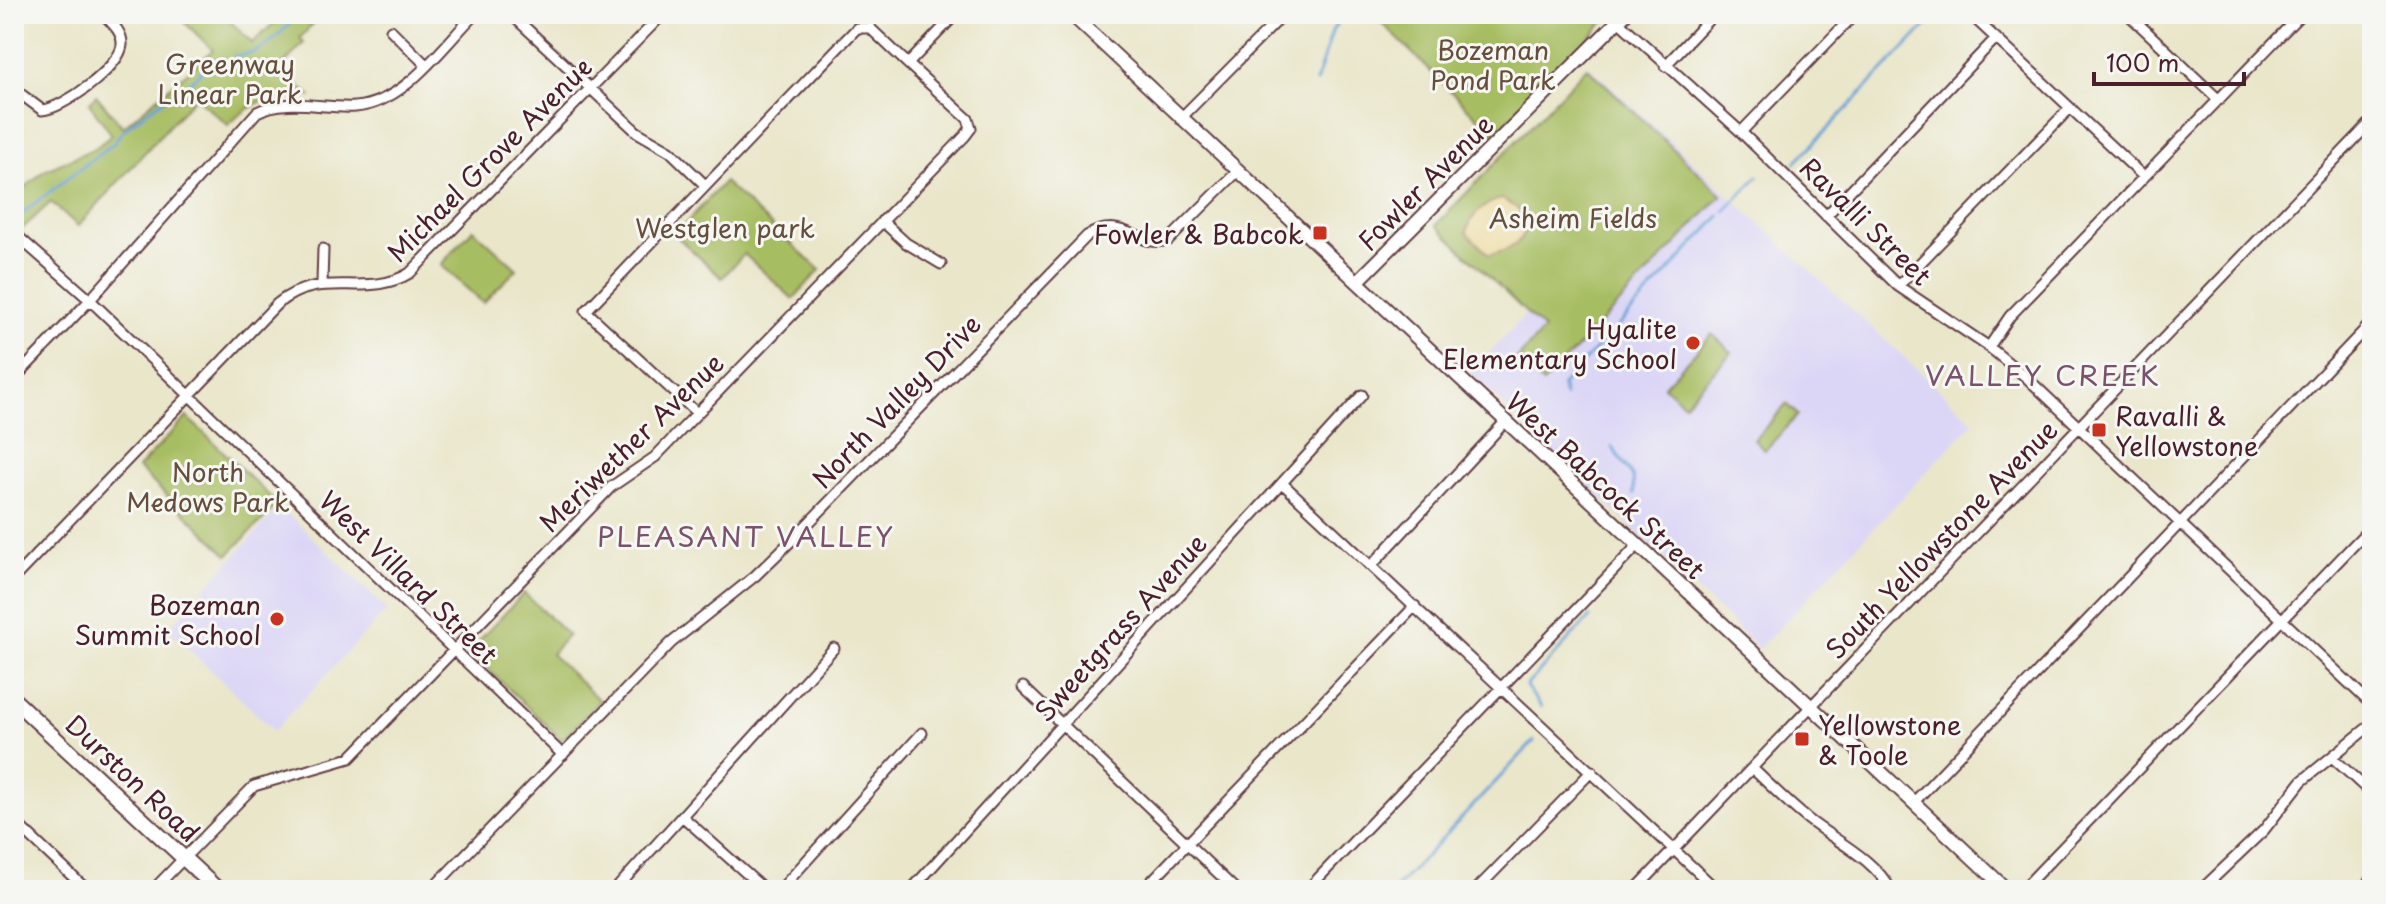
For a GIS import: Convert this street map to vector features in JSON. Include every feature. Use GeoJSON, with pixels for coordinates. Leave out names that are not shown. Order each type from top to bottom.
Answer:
{"type":"FeatureCollection","features":[{"type":"Feature","properties":{"kind":"main road","name":"Durston Road"},"geometry":{"type":"LineString","coordinates":[[14,700],[218,890]]}},
{"type":"Feature","properties":{"kind":"street"},"geometry":{"type":"LineString","coordinates":[[14,89],[42,110],[56,109],[107,69],[119,55],[122,42],[115,26],[103,14]]}},
{"type":"Feature","properties":{"kind":"street"},"geometry":{"type":"LineString","coordinates":[[14,379],[90,300],[257,112],[267,107],[372,105],[397,92],[475,14]]}},
{"type":"Feature","properties":{"kind":"street"},"geometry":{"type":"LineString","coordinates":[[511,14],[637,132],[670,151],[704,184]]}},
{"type":"Feature","properties":{"kind":"street","name":"Michael Grove Avenue"},"geometry":{"type":"LineString","coordinates":[[14,578],[277,304],[293,292],[322,283],[376,285],[410,273],[663,14]]}},
{"type":"Feature","properties":{"kind":"street"},"geometry":{"type":"LineString","coordinates":[[697,413],[586,311],[704,184],[857,28],[870,28],[908,64],[956,14]]}},
{"type":"Feature","properties":{"kind":"street"},"geometry":{"type":"LineString","coordinates":[[1180,119],[1284,14]]}},
{"type":"Feature","properties":{"kind":"street"},"geometry":{"type":"LineString","coordinates":[[1665,66],[1714,14]]}},
{"type":"Feature","properties":{"kind":"street"},"geometry":{"type":"LineString","coordinates":[[1741,132],[1855,14]]}},
{"type":"Feature","properties":{"kind":"street"},"geometry":{"type":"LineString","coordinates":[[1970,14],[2144,177]]}},
{"type":"Feature","properties":{"kind":"street"},"geometry":{"type":"LineString","coordinates":[[2128,14],[2219,100]]}},
{"type":"Feature","properties":{"kind":"street"},"geometry":{"type":"LineString","coordinates":[[1989,347],[2010,316],[2301,14]]}},
{"type":"Feature","properties":{"kind":"street","name":"West Babcock Street"},"geometry":{"type":"LineString","coordinates":[[1078,16],[1180,119],[1359,280],[1505,422],[2007,890]]}},
{"type":"Feature","properties":{"kind":"street","name":"Ravalli Street"},"geometry":{"type":"LineString","coordinates":[[1621,18],[1665,66],[1741,132],[1898,286],[1924,307],[1989,347],[2182,523],[2372,705]]}},
{"type":"Feature","properties":{"kind":"street","name":"Fowler Avenue"},"geometry":{"type":"LineString","coordinates":[[1359,280],[1621,18]]}},
{"type":"Feature","properties":{"kind":"street"},"geometry":{"type":"LineString","coordinates":[[391,30],[425,64]]}},
{"type":"Feature","properties":{"kind":"street"},"geometry":{"type":"LineString","coordinates":[[1826,216],[1996,38]]}},
{"type":"Feature","properties":{"kind":"street","name":"Meriwether Avenue"},"geometry":{"type":"LineString","coordinates":[[153,890],[254,786],[350,758],[611,487],[643,467],[697,413],[971,128],[968,119],[908,64]]}},
{"type":"Feature","properties":{"kind":"street"},"geometry":{"type":"LineString","coordinates":[[1898,286],[2070,108]]}},
{"type":"Feature","properties":{"kind":"street","name":"South Yellowstone Avenue"},"geometry":{"type":"LineString","coordinates":[[1635,890],[2372,121]]}},
{"type":"Feature","properties":{"kind":"street","name":"North Valley Drive"},"geometry":{"type":"LineString","coordinates":[[431,890],[671,643],[755,576],[793,539],[1087,236],[1099,229],[1117,227],[1144,239],[1169,240],[1238,171]]}},
{"type":"Feature","properties":{"kind":"street"},"geometry":{"type":"LineString","coordinates":[[882,221],[906,243],[941,264]]}},
{"type":"Feature","properties":{"kind":"street","name":"West Villard Street"},"geometry":{"type":"LineString","coordinates":[[14,233],[90,300],[563,755]]}},
{"type":"Feature","properties":{"kind":"street"},"geometry":{"type":"LineString","coordinates":[[322,283],[323,249]]}},
{"type":"Feature","properties":{"kind":"street"},"geometry":{"type":"LineString","coordinates":[[1914,802],[2372,322]]}},
{"type":"Feature","properties":{"kind":"street","name":"Sweetgrass Avenue"},"geometry":{"type":"LineString","coordinates":[[911,890],[1362,395]]}},
{"type":"Feature","properties":{"kind":"street"},"geometry":{"type":"LineString","coordinates":[[1372,565],[1505,422]]}},
{"type":"Feature","properties":{"kind":"street"},"geometry":{"type":"LineString","coordinates":[[1282,483],[1717,890]]}},
{"type":"Feature","properties":{"kind":"street"},"geometry":{"type":"LineString","coordinates":[[2022,890],[2372,526]]}},
{"type":"Feature","properties":{"kind":"street"},"geometry":{"type":"LineString","coordinates":[[1307,890],[1638,545]]}},
{"type":"Feature","properties":{"kind":"street"},"geometry":{"type":"LineString","coordinates":[[1143,890],[1415,606]]}},
{"type":"Feature","properties":{"kind":"street"},"geometry":{"type":"LineString","coordinates":[[615,890],[834,648]]}},
{"type":"Feature","properties":{"kind":"street"},"geometry":{"type":"LineString","coordinates":[[1023,687],[1236,890]]}},
{"type":"Feature","properties":{"kind":"street"},"geometry":{"type":"LineString","coordinates":[[2201,890],[2264,830],[2302,781],[2372,724]]}},
{"type":"Feature","properties":{"kind":"street"},"geometry":{"type":"LineString","coordinates":[[780,890],[922,733]]}},
{"type":"Feature","properties":{"kind":"street"},"geometry":{"type":"LineString","coordinates":[[2333,758],[2372,794]]}},
{"type":"Feature","properties":{"kind":"street"},"geometry":{"type":"LineString","coordinates":[[1753,769],[1806,817],[1855,852],[1884,878],[1891,890]]}},
{"type":"Feature","properties":{"kind":"street"},"geometry":{"type":"LineString","coordinates":[[1476,890],[1592,771]]}},
{"type":"Feature","properties":{"kind":"street"},"geometry":{"type":"LineString","coordinates":[[682,816],[765,890]]}},
{"type":"Feature","properties":{"kind":"street"},"geometry":{"type":"LineString","coordinates":[[14,821],[87,890]]}},
{"type":"Feature","properties":{"kind":"street"},"geometry":{"type":"LineString","coordinates":[[2362,890],[2372,879]]}},
{"type":"Feature","properties":{"kind":"shaded area","name":"Hyalite Elementary School"},"geometry":{"type":"Polygon","coordinates":[[[1589,66],[1974,422],[1759,649],[1470,373],[1527,313],[1436,225],[1589,66]]]}},
{"type":"Feature","properties":{"kind":"shaded area","name":"Bozeman Summit School"},"geometry":{"type":"Polygon","coordinates":[[[280,506],[387,610],[274,731],[168,629],[280,506]]]}},
{"type":"Feature","properties":{"kind":"green space","name":"Greenway Linear Park"},"geometry":{"type":"Polygon","coordinates":[[[176,14],[223,14],[252,43],[284,14],[322,14],[300,38],[304,43],[280,68],[310,96],[264,100],[228,125],[195,97],[78,226],[51,202],[22,229],[14,222],[14,197],[44,171],[95,148],[112,135],[89,103],[96,95],[123,127],[213,50],[176,14]]]}},
{"type":"Feature","properties":{"kind":"green space","name":"Bozeman Pond Park"},"geometry":{"type":"Polygon","coordinates":[[[1373,14],[1612,14],[1494,134],[1373,14]]]}},
{"type":"Feature","properties":{"kind":"green space","name":"Asheim Fields"},"geometry":{"type":"Polygon","coordinates":[[[1587,67],[1722,195],[1543,384],[1517,359],[1544,330],[1436,225],[1587,67]]]}},
{"type":"Feature","properties":{"kind":"green space","name":"Westglen park"},"geometry":{"type":"Polygon","coordinates":[[[724,182],[820,270],[793,299],[744,254],[722,278],[675,235],[724,182]]]}},
{"type":"Feature","properties":{"kind":"green space"},"geometry":{"type":"Polygon","coordinates":[[[473,229],[517,269],[483,303],[441,265],[473,229]]]}},
{"type":"Feature","properties":{"kind":"green space"},"geometry":{"type":"Polygon","coordinates":[[[1712,334],[1732,352],[1684,404],[1664,386],[1712,334]]]}},
{"type":"Feature","properties":{"kind":"green space"},"geometry":{"type":"Polygon","coordinates":[[[1787,404],[1798,415],[1765,450],[1754,440],[1787,404]]]}},
{"type":"Feature","properties":{"kind":"green space","name":"North Medows Park"},"geometry":{"type":"Polygon","coordinates":[[[187,417],[278,504],[228,555],[138,468],[187,417]]]}},
{"type":"Feature","properties":{"kind":"green space"},"geometry":{"type":"Polygon","coordinates":[[[524,593],[568,635],[551,654],[600,701],[562,740],[469,651],[524,593]]]}},
{"type":"Feature","properties":{"kind":"sand"},"geometry":{"type":"Polygon","coordinates":[[[1502,199],[1518,209],[1526,229],[1512,247],[1489,255],[1467,233],[1468,227],[1479,211],[1502,199]]]}},
{"type":"Feature","properties":{"kind":"waterway"},"geometry":{"type":"LineString","coordinates":[[234,56],[263,47],[299,14]]}},
{"type":"Feature","properties":{"kind":"waterway"},"geometry":{"type":"LineString","coordinates":[[1316,82],[1333,29],[1344,14]]}},
{"type":"Feature","properties":{"kind":"waterway"},"geometry":{"type":"LineString","coordinates":[[1795,163],[1937,14]]}},
{"type":"Feature","properties":{"kind":"waterway"},"geometry":{"type":"LineString","coordinates":[[17,217],[114,143],[125,129],[189,83],[212,62],[223,58]]}},
{"type":"Feature","properties":{"kind":"waterway"},"geometry":{"type":"LineString","coordinates":[[1725,211],[1758,176]]}},
{"type":"Feature","properties":{"kind":"waterway"},"geometry":{"type":"LineString","coordinates":[[1618,326],[1720,216]]}},
{"type":"Feature","properties":{"kind":"waterway"},"geometry":{"type":"LineString","coordinates":[[1565,396],[1562,385],[1606,338]]}},
{"type":"Feature","properties":{"kind":"waterway"},"geometry":{"type":"LineString","coordinates":[[1612,447],[1633,477],[1634,494]]}},
{"type":"Feature","properties":{"kind":"waterway"},"geometry":{"type":"LineString","coordinates":[[1541,707],[1526,686],[1590,617]]}},
{"type":"Feature","properties":{"kind":"waterway"},"geometry":{"type":"LineString","coordinates":[[1394,890],[1534,741]]}},
{"type":"Feature","properties":{"kind":"place","name":"Fowler & Babcok"},"geometry":{"type":"Point","coordinates":[1320,233]}},
{"type":"Feature","properties":{"kind":"place","name":"Hyalite Elementary School"},"geometry":{"type":"Point","coordinates":[1693,343]}},
{"type":"Feature","properties":{"kind":"place","name":"Ravalli & Yellowstone"},"geometry":{"type":"Point","coordinates":[2099,430]}},
{"type":"Feature","properties":{"kind":"place","name":"Bozeman Summit School"},"geometry":{"type":"Point","coordinates":[277,619]}},
{"type":"Feature","properties":{"kind":"place","name":"Yellowstone & Toole"},"geometry":{"type":"Point","coordinates":[1802,739]}},
{"type":"Feature","properties":{"kind":"district","name":"VALLEY CREEK"},"geometry":{"type":"Point","coordinates":[2043,374]}},
{"type":"Feature","properties":{"kind":"district","name":"PLEASANT VALLEY"},"geometry":{"type":"Point","coordinates":[746,535]}}]}
